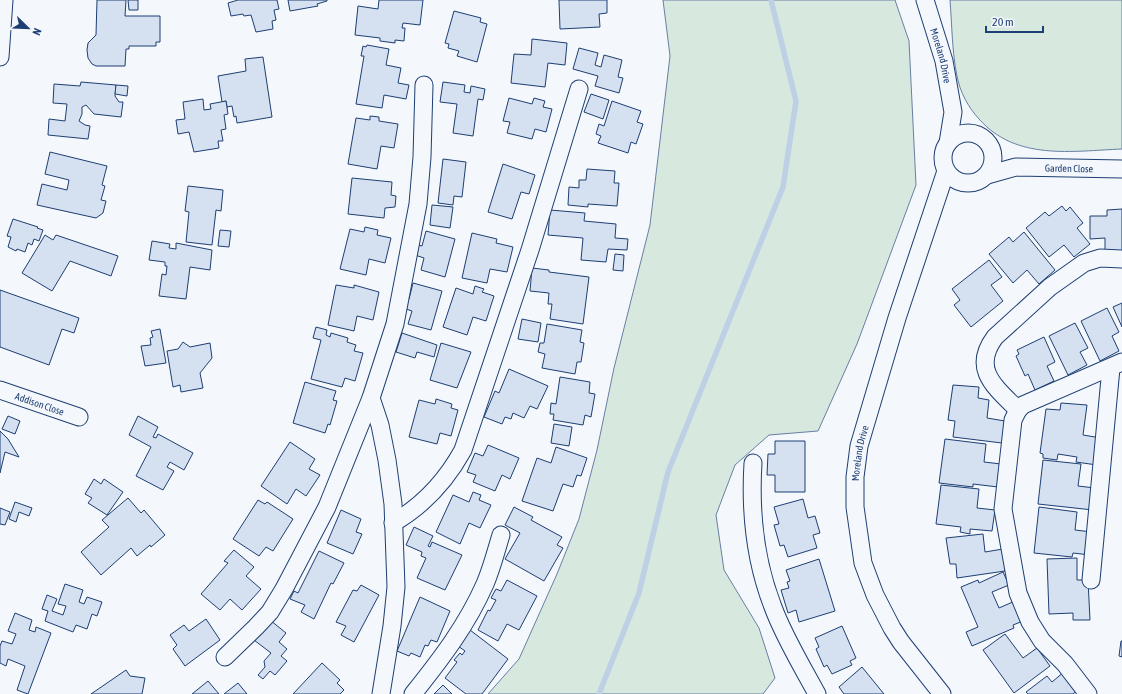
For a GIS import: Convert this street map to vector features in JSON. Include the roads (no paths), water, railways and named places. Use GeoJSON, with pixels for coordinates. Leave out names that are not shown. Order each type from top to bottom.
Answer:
{"type":"FeatureCollection","features":[{"type":"Feature","properties":{"kind":"street"},"geometry":{"type":"LineString","coordinates":[[0,58],[4,0]]}},
{"type":"Feature","properties":{"kind":"street","name":"Moreland Drive"},"geometry":{"type":"LineString","coordinates":[[924,0],[944,61],[953,112],[948,143]]}},
{"type":"Feature","properties":{"kind":"street"},"geometry":{"type":"LineString","coordinates":[[225,658],[270,612],[284,589],[326,507],[371,398],[395,324],[416,212],[422,157],[424,85]]}},
{"type":"Feature","properties":{"kind":"street"},"geometry":{"type":"LineString","coordinates":[[393,523],[409,514],[437,489],[452,471],[464,450],[530,250],[579,89]]}},
{"type":"Feature","properties":{"kind":"street"},"geometry":{"type":"LineString","coordinates":[[953,112],[974,134],[986,140],[993,152],[1016,167]]}},
{"type":"Feature","properties":{"kind":"street"},"geometry":{"type":"LineString","coordinates":[[974,134],[959,134],[948,143],[943,156],[946,171],[954,179],[964,183],[976,182],[987,175],[992,164],[993,152]]}},
{"type":"Feature","properties":{"kind":"street","name":"Garden Close"},"geometry":{"type":"LineString","coordinates":[[987,175],[1016,167],[1122,169]]}},
{"type":"Feature","properties":{"kind":"street","name":"Moreland Drive"},"geometry":{"type":"LineString","coordinates":[[942,694],[901,642],[875,595],[863,563],[855,507],[855,477],[859,446],[897,318],[946,171]]}},
{"type":"Feature","properties":{"kind":"street"},"geometry":{"type":"LineString","coordinates":[[937,201],[964,183]]}},
{"type":"Feature","properties":{"kind":"street"},"geometry":{"type":"LineString","coordinates":[[1018,410],[996,389],[989,377],[984,363],[988,346],[994,337],[1050,287],[1084,263],[1100,258],[1122,259]]}},
{"type":"Feature","properties":{"kind":"street"},"geometry":{"type":"LineString","coordinates":[[1088,694],[1065,664],[1042,640],[1030,622],[1018,593],[1003,509],[1013,420],[1018,410],[1023,405],[1117,365],[1091,580]]}},
{"type":"Feature","properties":{"kind":"street","name":"Addison Close"},"geometry":{"type":"LineString","coordinates":[[0,390],[79,417]]}},
{"type":"Feature","properties":{"kind":"street"},"geometry":{"type":"LineString","coordinates":[[371,398],[380,425],[387,460],[393,523],[396,587],[392,626],[381,694]]}},
{"type":"Feature","properties":{"kind":"street"},"geometry":{"type":"LineString","coordinates":[[753,463],[751,505],[760,565],[766,587],[773,608],[817,694]]}},
{"type":"Feature","properties":{"kind":"street"},"geometry":{"type":"LineString","coordinates":[[412,694],[447,651],[470,615],[486,583],[501,535]]}},
{"type":"Feature","properties":{"kind":"waterway"},"geometry":{"type":"LineString","coordinates":[[599,694],[639,593],[668,472],[783,187],[796,101],[771,0]]}}]}
